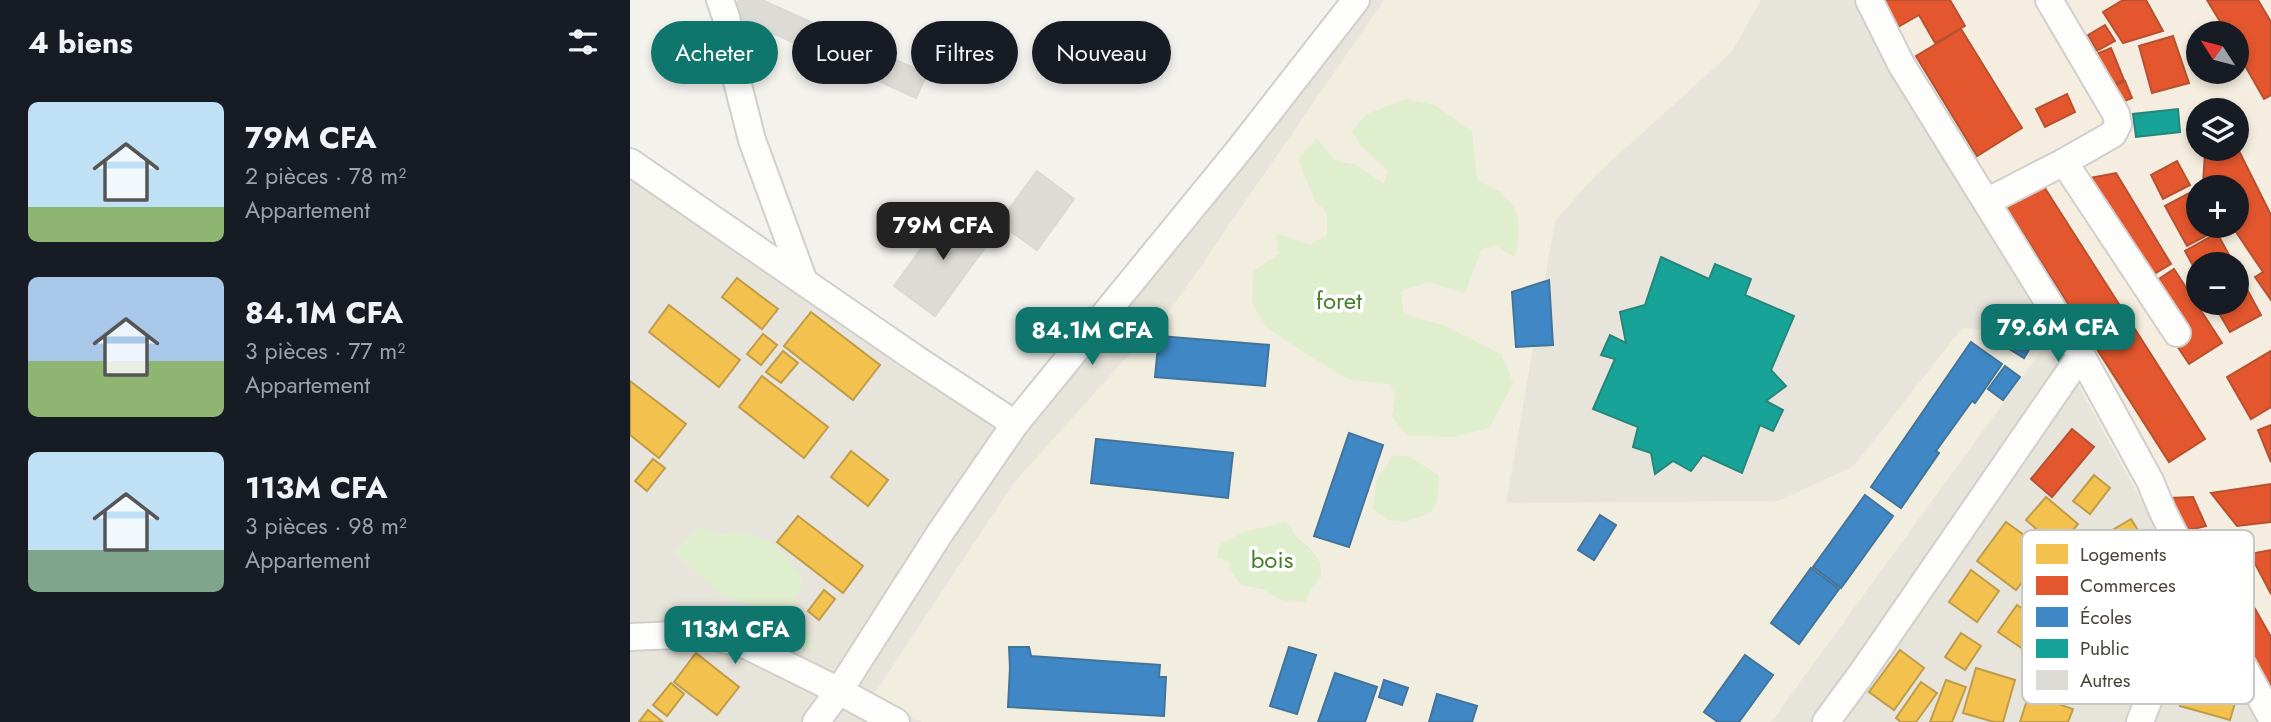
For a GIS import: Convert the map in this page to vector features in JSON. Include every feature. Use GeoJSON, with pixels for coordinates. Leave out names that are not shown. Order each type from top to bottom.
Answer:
{"type":"FeatureCollection","features":[{"type":"Feature","properties":{"kind":"street"},"geometry":{"type":"LineString","coordinates":[[720,0],[752,140],[803,279]]}},
{"type":"Feature","properties":{"kind":"street"},"geometry":{"type":"LineString","coordinates":[[816,722],[1015,424],[1239,150],[1356,0]]}},
{"type":"Feature","properties":{"kind":"street"},"geometry":{"type":"LineString","coordinates":[[1869,0],[1902,64],[2081,355],[2150,481],[2172,530]]}},
{"type":"Feature","properties":{"kind":"street"},"geometry":{"type":"LineString","coordinates":[[1987,201],[2113,134],[2118,124],[2116,114],[2049,0]]}},
{"type":"Feature","properties":{"kind":"street"},"geometry":{"type":"LineString","coordinates":[[630,162],[1015,424]]}},
{"type":"Feature","properties":{"kind":"street"},"geometry":{"type":"LineString","coordinates":[[2064,162],[2177,333]]}},
{"type":"Feature","properties":{"kind":"street"},"geometry":{"type":"LineString","coordinates":[[1826,722],[2081,355]]}},
{"type":"Feature","properties":{"kind":"street"},"geometry":{"type":"LineString","coordinates":[[630,637],[699,634],[742,643],[896,722]]}},
{"type":"Feature","properties":{"kind":"street"},"geometry":{"type":"LineString","coordinates":[[2254,686],[2271,717]]}},
{"type":"Feature","properties":{"kind":"street"},"geometry":{"type":"LineString","coordinates":[[2140,722],[2147,704]]}},
{"type":"Feature","properties":{"kind":"shaded area"},"geometry":{"type":"Polygon","coordinates":[[[1369,0],[1862,0],[1894,70],[2066,363],[2158,530],[2022,530],[2022,704],[2252,704],[2261,722],[630,722],[630,170],[1013,436],[1314,60],[1369,0]]]}},
{"type":"Feature","properties":{"kind":"shaded area"},"geometry":{"type":"Polygon","coordinates":[[[1384,0],[1761,0],[1731,53],[1598,173],[1555,221],[1506,503],[1778,501],[1854,466],[1962,328],[1990,330],[2022,314],[2044,347],[1771,722],[1472,722],[1476,706],[1438,694],[1429,722],[1365,722],[1377,687],[1335,673],[1318,722],[922,722],[873,696],[1013,484],[1176,302],[1384,0]],[[1317,140],[1315,201],[1327,212],[1327,235],[1310,245],[1276,234],[1279,254],[1253,272],[1325,364],[1348,379],[1391,384],[1395,396],[1392,417],[1445,326],[1403,314],[1401,291],[1429,281],[1465,293],[1481,249],[1496,245],[1515,257],[1500,192],[1477,180],[1360,145],[1389,171],[1384,185],[1356,165],[1335,161],[1317,140]],[[1159,336],[1156,377],[1265,385],[1268,345],[1159,336]],[[1349,434],[1315,536],[1349,547],[1383,445],[1349,434]],[[1096,439],[1092,483],[1228,498],[1233,453],[1096,439]],[[1286,522],[1229,562],[1241,585],[1263,589],[1282,600],[1305,602],[1312,586],[1321,577],[1320,563],[1286,522]],[[1009,647],[1008,707],[1164,716],[1166,678],[1159,677],[1159,665],[1031,656],[1029,647],[1009,647]],[[1289,647],[1271,706],[1297,713],[1315,655],[1289,647]]]}},
{"type":"Feature","properties":{"kind":"shaded area"},"geometry":{"type":"Polygon","coordinates":[[[1862,0],[2271,0],[2271,722],[2254,695],[2254,530],[2158,530],[2066,363],[1894,70],[1862,0]]]}},
{"type":"Feature","properties":{"kind":"green space","name":"foret"},"geometry":{"type":"Polygon","coordinates":[[[1406,99],[1435,105],[1472,132],[1477,180],[1502,195],[1515,209],[1518,218],[1515,257],[1496,245],[1481,249],[1465,293],[1429,282],[1401,291],[1403,314],[1445,326],[1502,355],[1513,383],[1489,428],[1454,437],[1407,435],[1392,417],[1395,396],[1391,384],[1348,379],[1266,327],[1252,303],[1253,272],[1279,255],[1276,233],[1310,245],[1327,235],[1327,212],[1315,201],[1298,158],[1317,139],[1335,161],[1356,165],[1384,184],[1388,171],[1360,145],[1352,131],[1367,114],[1406,99]]]}},
{"type":"Feature","properties":{"kind":"green space"},"geometry":{"type":"Polygon","coordinates":[[[1392,455],[1411,457],[1439,476],[1437,501],[1430,513],[1405,522],[1388,520],[1373,509],[1376,482],[1392,455]]]}},
{"type":"Feature","properties":{"kind":"green space","name":"bois"},"geometry":{"type":"Polygon","coordinates":[[[1286,522],[1319,563],[1321,577],[1312,586],[1305,602],[1282,600],[1263,589],[1241,585],[1232,573],[1229,562],[1217,557],[1220,544],[1244,532],[1286,522]]]}},
{"type":"Feature","properties":{"kind":"green space"},"geometry":{"type":"Polygon","coordinates":[[[700,527],[721,535],[741,531],[772,542],[784,553],[803,580],[793,600],[815,649],[792,644],[764,609],[720,594],[674,552],[700,527]]]}},
{"type":"Feature","properties":{"kind":"building: Logements"},"geometry":{"type":"Polygon","coordinates":[[[737,278],[778,309],[762,329],[722,297],[737,278]]]}},
{"type":"Feature","properties":{"kind":"building: Logements"},"geometry":{"type":"Polygon","coordinates":[[[669,305],[740,360],[719,387],[649,332],[669,305]]]}},
{"type":"Feature","properties":{"kind":"building: Logements"},"geometry":{"type":"Polygon","coordinates":[[[811,312],[880,365],[853,400],[784,346],[811,312]]]}},
{"type":"Feature","properties":{"kind":"building: Logements"},"geometry":{"type":"Polygon","coordinates":[[[763,334],[777,345],[761,365],[747,354],[763,334]]]}},
{"type":"Feature","properties":{"kind":"building: Logements"},"geometry":{"type":"Polygon","coordinates":[[[783,351],[798,363],[781,383],[766,372],[783,351]]]}},
{"type":"Feature","properties":{"kind":"building: Logements"},"geometry":{"type":"Polygon","coordinates":[[[762,376],[828,427],[804,458],[739,407],[762,376]]]}},
{"type":"Feature","properties":{"kind":"building: Logements"},"geometry":{"type":"Polygon","coordinates":[[[630,381],[686,424],[659,458],[630,435],[630,381]]]}},
{"type":"Feature","properties":{"kind":"building: Logements"},"geometry":{"type":"Polygon","coordinates":[[[851,451],[888,480],[868,506],[831,477],[851,451]]]}},
{"type":"Feature","properties":{"kind":"building: Logements"},"geometry":{"type":"Polygon","coordinates":[[[653,459],[665,468],[647,491],[635,481],[653,459]]]}},
{"type":"Feature","properties":{"kind":"building: Logements"},"geometry":{"type":"Polygon","coordinates":[[[2094,475],[2110,488],[2090,514],[2073,501],[2094,475]]]}},
{"type":"Feature","properties":{"kind":"building: Logements"},"geometry":{"type":"Polygon","coordinates":[[[2046,497],[2078,524],[2073,530],[2037,530],[2026,520],[2046,497]]]}},
{"type":"Feature","properties":{"kind":"building: Logements"},"geometry":{"type":"Polygon","coordinates":[[[798,516],[863,566],[843,593],[777,542],[798,516]]]}},
{"type":"Feature","properties":{"kind":"building: Logements"},"geometry":{"type":"Polygon","coordinates":[[[2131,519],[2138,530],[2115,530],[2131,519]]]}},
{"type":"Feature","properties":{"kind":"building: Logements"},"geometry":{"type":"Polygon","coordinates":[[[2006,522],[2022,534],[2022,582],[2016,590],[1977,561],[2006,522]]]}},
{"type":"Feature","properties":{"kind":"building: Logements"},"geometry":{"type":"Polygon","coordinates":[[[1971,570],[1999,591],[1977,622],[1949,602],[1971,570]]]}},
{"type":"Feature","properties":{"kind":"building: Logements"},"geometry":{"type":"Polygon","coordinates":[[[824,590],[835,599],[819,620],[808,611],[824,590]]]}},
{"type":"Feature","properties":{"kind":"building: Logements"},"geometry":{"type":"Polygon","coordinates":[[[2017,605],[2022,608],[2022,648],[1998,632],[2017,605]]]}},
{"type":"Feature","properties":{"kind":"building: Logements"},"geometry":{"type":"Polygon","coordinates":[[[1961,633],[1981,646],[1965,670],[1945,657],[1961,633]]]}},
{"type":"Feature","properties":{"kind":"building: Logements"},"geometry":{"type":"Polygon","coordinates":[[[1900,650],[1924,668],[1894,710],[1869,692],[1900,650]]]}},
{"type":"Feature","properties":{"kind":"building: Logements"},"geometry":{"type":"Polygon","coordinates":[[[696,653],[739,687],[717,715],[674,682],[696,653]]]}},
{"type":"Feature","properties":{"kind":"building: Logements"},"geometry":{"type":"Polygon","coordinates":[[[1976,668],[2015,680],[2003,722],[1963,713],[1976,668]]]}},
{"type":"Feature","properties":{"kind":"building: Logements"},"geometry":{"type":"Polygon","coordinates":[[[1946,680],[1966,687],[1952,722],[1930,722],[1946,680]]]}},
{"type":"Feature","properties":{"kind":"building: Logements"},"geometry":{"type":"Polygon","coordinates":[[[1921,682],[1937,693],[1916,722],[1901,722],[1896,718],[1921,682]]]}},
{"type":"Feature","properties":{"kind":"building: Logements"},"geometry":{"type":"Polygon","coordinates":[[[671,683],[684,694],[667,716],[653,705],[671,683]]]}},
{"type":"Feature","properties":{"kind":"building: Logements"},"geometry":{"type":"Polygon","coordinates":[[[2026,704],[2058,704],[2073,709],[2068,722],[2020,722],[2026,704]]]}},
{"type":"Feature","properties":{"kind":"building: Logements"},"geometry":{"type":"Polygon","coordinates":[[[2181,704],[2235,704],[2230,720],[2181,704]]]}},
{"type":"Feature","properties":{"kind":"building: Logements"},"geometry":{"type":"Polygon","coordinates":[[[648,710],[663,722],[639,722],[648,710]]]}},
{"type":"Feature","properties":{"kind":"building: Commerces"},"geometry":{"type":"Polygon","coordinates":[[[1950,0],[1965,26],[1935,43],[1919,15],[1898,27],[1884,2],[1950,0]]]}},
{"type":"Feature","properties":{"kind":"building: Commerces"},"geometry":{"type":"Polygon","coordinates":[[[2123,0],[2146,0],[2163,31],[2123,43],[2103,12],[2123,0]]]}},
{"type":"Feature","properties":{"kind":"building: Commerces"},"geometry":{"type":"Polygon","coordinates":[[[2207,0],[2258,0],[2271,22],[2271,95],[2264,99],[2249,73],[2249,21],[2220,21],[2207,0]]]}},
{"type":"Feature","properties":{"kind":"building: Commerces"},"geometry":{"type":"Polygon","coordinates":[[[2105,25],[2115,41],[2097,51],[2088,35],[2105,25]]]}},
{"type":"Feature","properties":{"kind":"building: Commerces"},"geometry":{"type":"Polygon","coordinates":[[[1961,29],[2022,128],[1977,156],[1916,56],[1961,29]]]}},
{"type":"Feature","properties":{"kind":"building: Commerces"},"geometry":{"type":"Polygon","coordinates":[[[2173,36],[2186,74],[2186,84],[2152,93],[2139,46],[2173,36]]]}},
{"type":"Feature","properties":{"kind":"building: Commerces"},"geometry":{"type":"Polygon","coordinates":[[[2111,48],[2124,80],[2093,93],[2079,61],[2111,48]]]}},
{"type":"Feature","properties":{"kind":"building: Commerces"},"geometry":{"type":"Polygon","coordinates":[[[2125,81],[2132,98],[2099,112],[2092,95],[2125,81]]]}},
{"type":"Feature","properties":{"kind":"building: Commerces"},"geometry":{"type":"Polygon","coordinates":[[[2067,94],[2075,112],[2045,127],[2036,109],[2067,94]]]}},
{"type":"Feature","properties":{"kind":"building: Commerces"},"geometry":{"type":"Polygon","coordinates":[[[2177,161],[2186,178],[2186,187],[2163,199],[2151,175],[2177,161]]]}},
{"type":"Feature","properties":{"kind":"building: Commerces"},"geometry":{"type":"Polygon","coordinates":[[[2204,161],[2244,161],[2271,215],[2271,300],[2255,277],[2263,272],[2240,238],[2249,238],[2249,175],[2204,175],[2204,161]]]}},
{"type":"Feature","properties":{"kind":"building: Commerces"},"geometry":{"type":"Polygon","coordinates":[[[2116,173],[2171,264],[2134,286],[2074,181],[2116,173]]]}},
{"type":"Feature","properties":{"kind":"building: Commerces"},"geometry":{"type":"Polygon","coordinates":[[[2041,182],[2205,439],[2169,462],[2005,205],[2041,182]]]}},
{"type":"Feature","properties":{"kind":"building: Commerces"},"geometry":{"type":"Polygon","coordinates":[[[2186,195],[2186,238],[2202,238],[2187,246],[2165,206],[2186,195]]]}},
{"type":"Feature","properties":{"kind":"building: Commerces"},"geometry":{"type":"Polygon","coordinates":[[[2208,238],[2220,238],[2227,252],[2186,253],[2208,238]]]}},
{"type":"Feature","properties":{"kind":"building: Commerces"},"geometry":{"type":"Polygon","coordinates":[[[2174,269],[2186,288],[2186,315],[2204,315],[2222,343],[2189,364],[2146,299],[2156,281],[2174,269]]]}},
{"type":"Feature","properties":{"kind":"building: Commerces"},"geometry":{"type":"Polygon","coordinates":[[[2249,293],[2261,315],[2230,332],[2220,315],[2249,315],[2249,293]]]}},
{"type":"Feature","properties":{"kind":"building: Commerces"},"geometry":{"type":"Polygon","coordinates":[[[2271,351],[2271,407],[2251,419],[2227,377],[2271,351]]]}},
{"type":"Feature","properties":{"kind":"building: Commerces"},"geometry":{"type":"Polygon","coordinates":[[[2271,425],[2271,462],[2258,430],[2271,425]]]}},
{"type":"Feature","properties":{"kind":"building: Commerces"},"geometry":{"type":"Polygon","coordinates":[[[2072,429],[2094,447],[2052,497],[2031,479],[2072,429]]]}},
{"type":"Feature","properties":{"kind":"building: Commerces"},"geometry":{"type":"Polygon","coordinates":[[[2271,484],[2271,522],[2237,526],[2211,493],[2271,484]]]}},
{"type":"Feature","properties":{"kind":"building: Commerces"},"geometry":{"type":"Polygon","coordinates":[[[2193,497],[2206,526],[2178,530],[2170,498],[2193,497]]]}},
{"type":"Feature","properties":{"kind":"building: Commerces"},"geometry":{"type":"Polygon","coordinates":[[[2271,550],[2271,594],[2254,562],[2254,553],[2271,550]]]}},
{"type":"Feature","properties":{"kind":"building: Commerces"},"geometry":{"type":"Polygon","coordinates":[[[2254,607],[2271,637],[2271,702],[2254,672],[2254,607]]]}},
{"type":"Feature","properties":{"kind":"building: Écoles"},"geometry":{"type":"Polygon","coordinates":[[[1549,280],[1553,345],[1516,347],[1512,292],[1549,280]]]}},
{"type":"Feature","properties":{"kind":"building: Écoles"},"geometry":{"type":"Polygon","coordinates":[[[2016,332],[2033,343],[2024,358],[2006,347],[2016,332]]]}},
{"type":"Feature","properties":{"kind":"building: Écoles"},"geometry":{"type":"Polygon","coordinates":[[[1159,336],[1269,345],[1265,386],[1155,377],[1159,336]]]}},
{"type":"Feature","properties":{"kind":"building: Écoles"},"geometry":{"type":"Polygon","coordinates":[[[1971,342],[2002,364],[1936,451],[1939,453],[1901,508],[1871,487],[1971,342]]]}},
{"type":"Feature","properties":{"kind":"building: Écoles"},"geometry":{"type":"Polygon","coordinates":[[[2005,366],[2020,377],[2003,400],[1988,389],[2005,366]]]}},
{"type":"Feature","properties":{"kind":"building: Écoles"},"geometry":{"type":"Polygon","coordinates":[[[1349,433],[1383,445],[1349,547],[1314,536],[1349,433]]]}},
{"type":"Feature","properties":{"kind":"building: Écoles"},"geometry":{"type":"Polygon","coordinates":[[[1096,439],[1233,453],[1228,498],[1091,483],[1096,439]]]}},
{"type":"Feature","properties":{"kind":"building: Écoles"},"geometry":{"type":"Polygon","coordinates":[[[1865,495],[1893,516],[1841,588],[1813,567],[1865,495]]]}},
{"type":"Feature","properties":{"kind":"building: Écoles"},"geometry":{"type":"Polygon","coordinates":[[[1600,515],[1616,525],[1594,560],[1578,550],[1600,515]]]}},
{"type":"Feature","properties":{"kind":"building: Écoles"},"geometry":{"type":"Polygon","coordinates":[[[1811,568],[1839,589],[1799,644],[1771,623],[1811,568]]]}},
{"type":"Feature","properties":{"kind":"building: Écoles"},"geometry":{"type":"Polygon","coordinates":[[[1009,647],[1029,647],[1031,656],[1160,665],[1159,677],[1166,677],[1164,716],[1008,707],[1009,647]]]}},
{"type":"Feature","properties":{"kind":"building: Écoles"},"geometry":{"type":"Polygon","coordinates":[[[1289,647],[1316,655],[1297,714],[1270,706],[1289,647]]]}},
{"type":"Feature","properties":{"kind":"building: Écoles"},"geometry":{"type":"Polygon","coordinates":[[[1745,655],[1773,675],[1739,722],[1718,722],[1704,712],[1745,655]]]}},
{"type":"Feature","properties":{"kind":"building: Écoles"},"geometry":{"type":"Polygon","coordinates":[[[1335,673],[1377,687],[1365,722],[1318,722],[1335,673]]]}},
{"type":"Feature","properties":{"kind":"building: Écoles"},"geometry":{"type":"Polygon","coordinates":[[[1384,680],[1408,688],[1402,705],[1379,697],[1384,680]]]}},
{"type":"Feature","properties":{"kind":"building: Écoles"},"geometry":{"type":"Polygon","coordinates":[[[1437,694],[1477,706],[1472,722],[1429,722],[1437,694]]]}},
{"type":"Feature","properties":{"kind":"building: Public"},"geometry":{"type":"Polygon","coordinates":[[[2178,109],[2180,132],[2136,137],[2133,114],[2178,109]]]}},
{"type":"Feature","properties":{"kind":"building: Public"},"geometry":{"type":"Polygon","coordinates":[[[1661,257],[1709,279],[1715,264],[1751,279],[1745,295],[1794,316],[1771,370],[1786,386],[1766,401],[1783,410],[1773,431],[1760,425],[1742,473],[1703,455],[1691,471],[1673,461],[1655,474],[1651,453],[1633,447],[1638,427],[1593,409],[1615,359],[1601,355],[1610,335],[1626,343],[1620,312],[1645,305],[1661,257]]]}},
{"type":"Feature","properties":{"kind":"building: Autres"},"geometry":{"type":"Polygon","coordinates":[[[739,0],[762,0],[809,21],[792,21],[792,42],[778,36],[778,21],[745,21],[732,15],[739,0]]]}},
{"type":"Feature","properties":{"kind":"building: Autres"},"geometry":{"type":"Polygon","coordinates":[[[897,60],[911,67],[911,84],[922,84],[916,98],[885,84],[897,84],[897,60]]]}},
{"type":"Feature","properties":{"kind":"building: Autres"},"geometry":{"type":"Polygon","coordinates":[[[1037,171],[1074,199],[1037,250],[999,223],[1037,171]]]}},
{"type":"Feature","properties":{"kind":"building: Autres"},"geometry":{"type":"Polygon","coordinates":[[[951,208],[992,238],[935,316],[894,286],[951,208]]]}}]}
